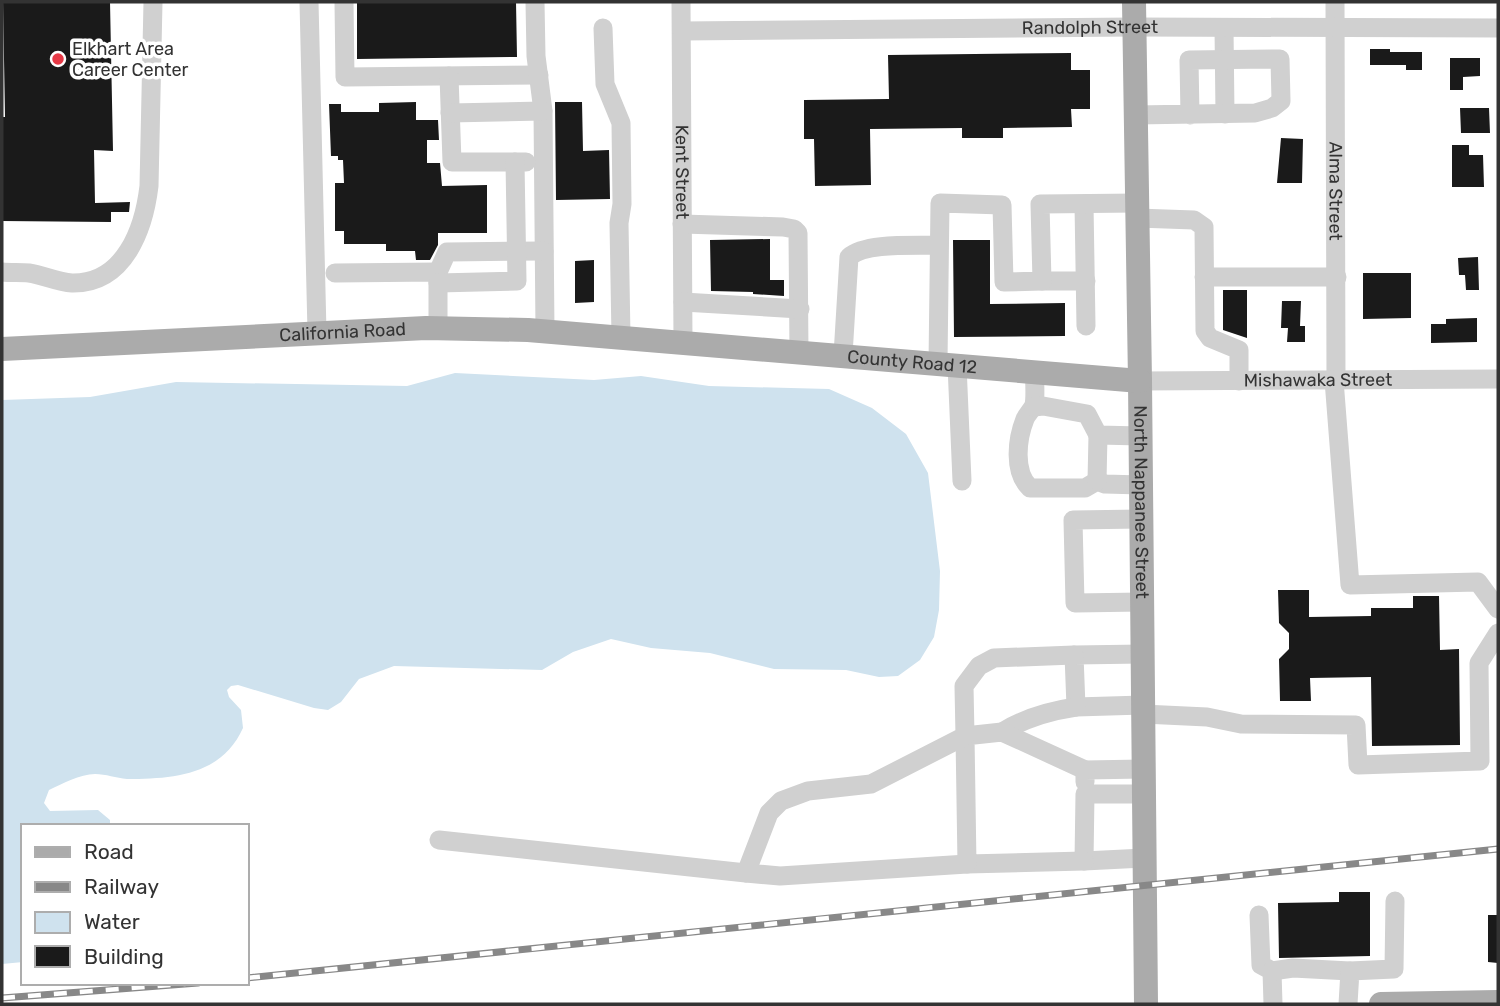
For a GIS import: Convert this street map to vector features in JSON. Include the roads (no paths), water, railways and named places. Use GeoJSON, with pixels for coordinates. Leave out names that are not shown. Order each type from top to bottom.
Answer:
{"type":"FeatureCollection","features":[{"type":"Feature","properties":{"kind":"main road","name":"North Nappanee Street"},"geometry":{"type":"LineString","coordinates":[[1134,2],[1146,1004]]}},
{"type":"Feature","properties":{"kind":"main road","name":"California Road"},"geometry":{"type":"LineString","coordinates":[[2,349],[438,328],[545,331],[682,342]]}},
{"type":"Feature","properties":{"kind":"main road","name":"County Road 12"},"geometry":{"type":"LineString","coordinates":[[682,342],[1140,381]]}},
{"type":"Feature","properties":{"kind":"main road"},"geometry":{"type":"LineString","coordinates":[[1381,1004],[1498,1002]]}},
{"type":"Feature","properties":{"kind":"street"},"geometry":{"type":"LineString","coordinates":[[2,272],[29,273],[68,283],[86,281],[108,272],[130,251],[146,212],[149,186],[153,2]]}},
{"type":"Feature","properties":{"kind":"street"},"geometry":{"type":"LineString","coordinates":[[309,2],[317,332]]}},
{"type":"Feature","properties":{"kind":"street"},"geometry":{"type":"LineString","coordinates":[[344,2],[345,77],[539,75]]}},
{"type":"Feature","properties":{"kind":"street"},"geometry":{"type":"LineString","coordinates":[[535,2],[543,111],[545,331]]}},
{"type":"Feature","properties":{"kind":"street","name":"Kent Street"},"geometry":{"type":"LineString","coordinates":[[681,2],[682,342]]}},
{"type":"Feature","properties":{"kind":"street","name":"Alma Street"},"geometry":{"type":"LineString","coordinates":[[1335,2],[1335,380],[1350,585],[1478,582],[1498,609]]}},
{"type":"Feature","properties":{"kind":"street","name":"Randolph Street"},"geometry":{"type":"LineString","coordinates":[[682,32],[1134,27],[1498,28]]}},
{"type":"Feature","properties":{"kind":"street"},"geometry":{"type":"LineString","coordinates":[[603,28],[605,84],[621,123],[621,337]]}},
{"type":"Feature","properties":{"kind":"street"},"geometry":{"type":"LineString","coordinates":[[1224,28],[1225,114]]}},
{"type":"Feature","properties":{"kind":"street"},"geometry":{"type":"LineString","coordinates":[[1136,115],[1190,115],[1255,113],[1272,108],[1281,102],[1280,59],[1189,60],[1190,115]]}},
{"type":"Feature","properties":{"kind":"street"},"geometry":{"type":"LineString","coordinates":[[449,76],[452,162],[543,162]]}},
{"type":"Feature","properties":{"kind":"street"},"geometry":{"type":"LineString","coordinates":[[450,113],[543,111]]}},
{"type":"Feature","properties":{"kind":"street"},"geometry":{"type":"LineString","coordinates":[[335,273],[517,281],[515,162]]}},
{"type":"Feature","properties":{"kind":"street"},"geometry":{"type":"LineString","coordinates":[[962,481],[948,364],[940,203],[1002,205],[1004,282],[1086,281]]}},
{"type":"Feature","properties":{"kind":"street"},"geometry":{"type":"LineString","coordinates":[[1042,281],[1040,204],[1084,204],[1201,223],[1204,227],[1205,331],[1210,338],[1239,350],[1239,381]]}},
{"type":"Feature","properties":{"kind":"street"},"geometry":{"type":"LineString","coordinates":[[1084,204],[1086,326]]}},
{"type":"Feature","properties":{"kind":"street"},"geometry":{"type":"LineString","coordinates":[[682,224],[783,226],[798,233],[799,352]]}},
{"type":"Feature","properties":{"kind":"street"},"geometry":{"type":"LineString","coordinates":[[843,355],[849,257],[859,250],[880,247],[940,245]]}},
{"type":"Feature","properties":{"kind":"street"},"geometry":{"type":"LineString","coordinates":[[438,328],[438,277],[447,252],[544,251]]}},
{"type":"Feature","properties":{"kind":"street"},"geometry":{"type":"LineString","coordinates":[[1204,277],[1337,277]]}},
{"type":"Feature","properties":{"kind":"street"},"geometry":{"type":"LineString","coordinates":[[682,302],[800,309]]}},
{"type":"Feature","properties":{"kind":"street"},"geometry":{"type":"LineString","coordinates":[[1035,372],[1034,407],[1026,416],[1019,436],[1020,474],[1024,482],[1030,488],[1084,488],[1097,481],[1105,484],[1141,485]]}},
{"type":"Feature","properties":{"kind":"street","name":"Mishawaka Street"},"geometry":{"type":"LineString","coordinates":[[1140,381],[1498,379]]}},
{"type":"Feature","properties":{"kind":"street"},"geometry":{"type":"LineString","coordinates":[[1034,407],[1043,406],[1087,414],[1098,435],[1097,481]]}},
{"type":"Feature","properties":{"kind":"street"},"geometry":{"type":"LineString","coordinates":[[1098,435],[1141,436]]}},
{"type":"Feature","properties":{"kind":"street"},"geometry":{"type":"LineString","coordinates":[[1142,519],[1073,520],[1074,603],[1142,602]]}},
{"type":"Feature","properties":{"kind":"street"},"geometry":{"type":"LineString","coordinates":[[746,873],[769,813],[781,801],[808,791],[871,784],[965,736],[1002,732],[1021,720],[1055,710],[1076,707],[1143,710],[1208,717],[1241,724],[1356,725],[1359,765],[1480,761],[1479,663],[1498,633]]}},
{"type":"Feature","properties":{"kind":"street"},"geometry":{"type":"LineString","coordinates":[[967,864],[964,686],[979,666],[995,658],[1143,654]]}},
{"type":"Feature","properties":{"kind":"street"},"geometry":{"type":"LineString","coordinates":[[1074,655],[1076,707]]}},
{"type":"Feature","properties":{"kind":"street"},"geometry":{"type":"LineString","coordinates":[[1002,732],[1084,770],[1144,781]]}},
{"type":"Feature","properties":{"kind":"street"},"geometry":{"type":"LineString","coordinates":[[1084,770],[1084,861]]}},
{"type":"Feature","properties":{"kind":"street"},"geometry":{"type":"LineString","coordinates":[[1085,794],[1144,781]]}},
{"type":"Feature","properties":{"kind":"street"},"geometry":{"type":"LineString","coordinates":[[439,840],[780,876],[967,864],[1144,858]]}},
{"type":"Feature","properties":{"kind":"street"},"geometry":{"type":"LineString","coordinates":[[1259,915],[1261,965],[1272,971],[1293,968],[1350,971],[1394,969],[1395,901]]}},
{"type":"Feature","properties":{"kind":"street"},"geometry":{"type":"LineString","coordinates":[[1272,971],[1273,1004]]}},
{"type":"Feature","properties":{"kind":"street"},"geometry":{"type":"LineString","coordinates":[[1348,1004],[1350,971]]}},
{"type":"Feature","properties":{"kind":"water"},"geometry":{"type":"Polygon","coordinates":[[[455,373],[594,380],[641,376],[709,386],[829,389],[872,408],[906,434],[928,473],[940,571],[939,610],[934,637],[920,660],[898,676],[879,677],[846,670],[774,669],[710,653],[651,648],[611,639],[573,652],[542,670],[394,666],[359,679],[341,702],[328,710],[238,685],[231,686],[227,690],[229,697],[241,710],[243,728],[223,756],[209,765],[162,778],[127,779],[89,774],[49,790],[44,803],[50,811],[98,810],[110,820],[110,824],[21,824],[21,962],[2,964],[2,400],[90,397],[176,382],[407,386],[455,373]]]}},
{"type":"Feature","properties":{"kind":"railway"},"geometry":{"type":"LineString","coordinates":[[248,978],[1498,849]]}},
{"type":"Feature","properties":{"kind":"railway"},"geometry":{"type":"LineString","coordinates":[[2,998],[172,985]]}},
{"type":"Feature","properties":{"kind":"place","name":"Elkhart Area Career Center"},"geometry":{"type":"Point","coordinates":[58,59]}}]}
